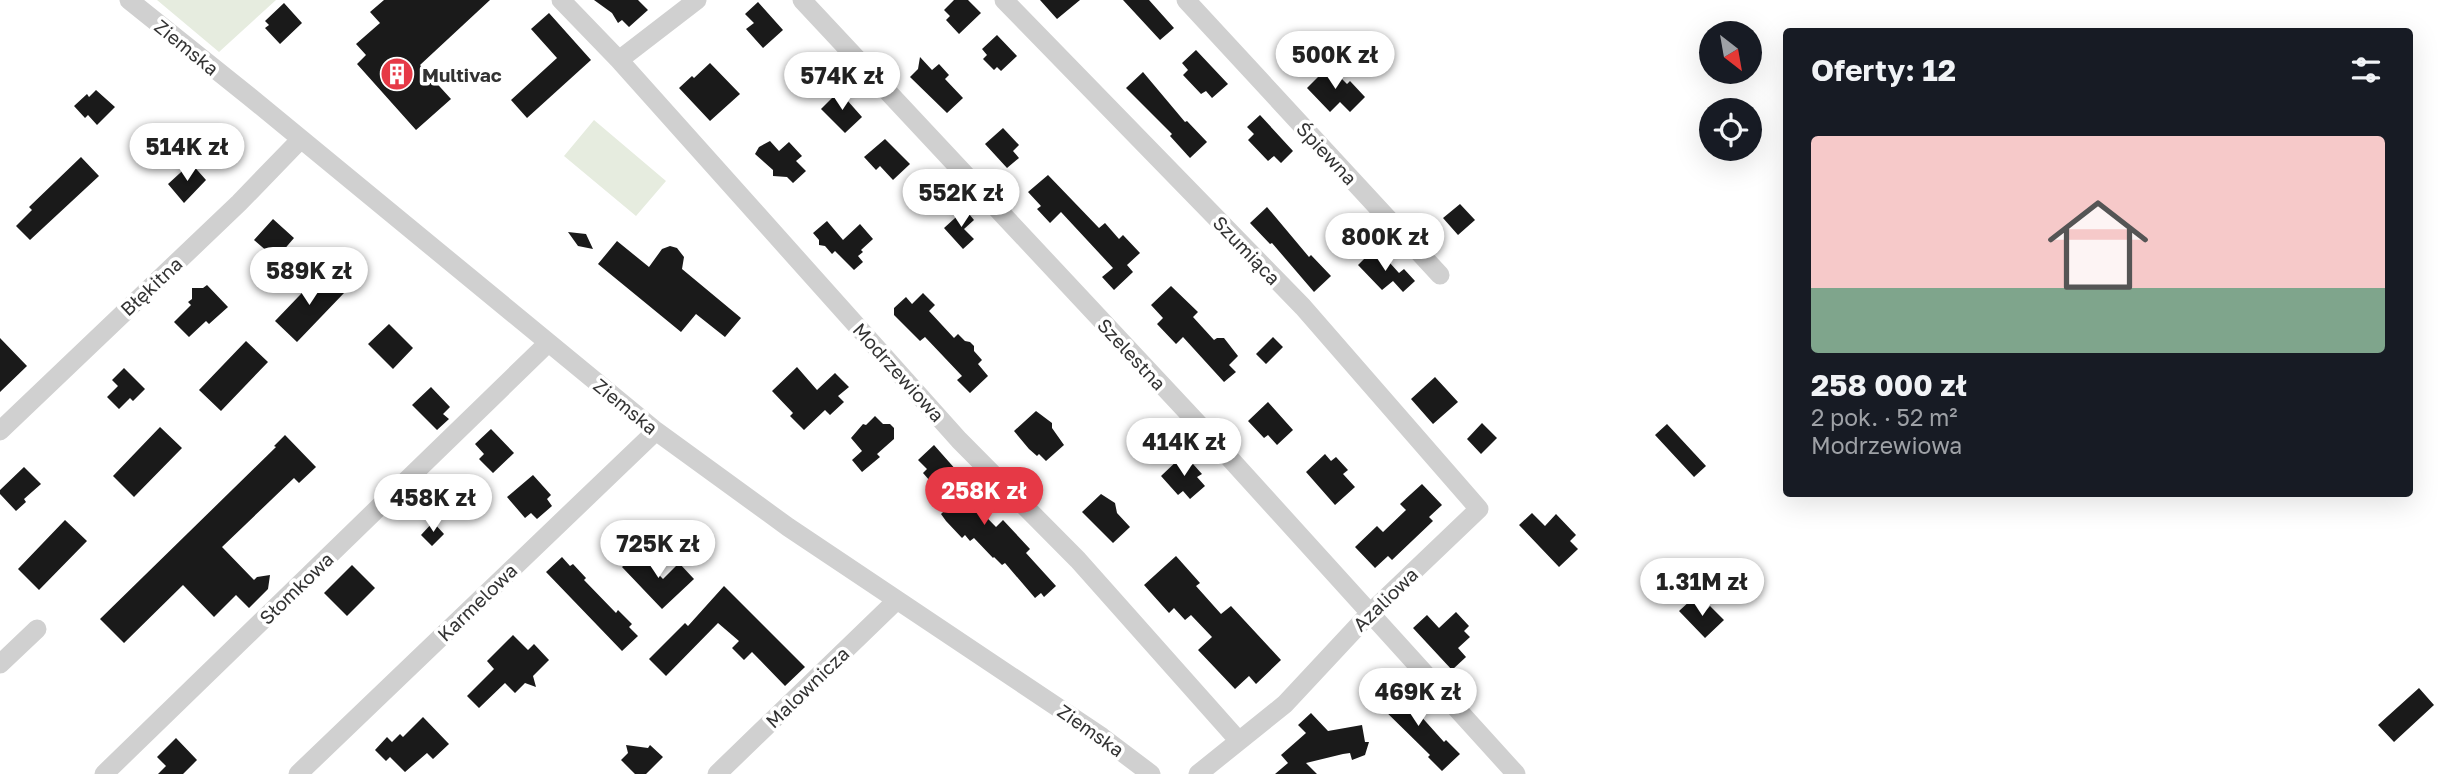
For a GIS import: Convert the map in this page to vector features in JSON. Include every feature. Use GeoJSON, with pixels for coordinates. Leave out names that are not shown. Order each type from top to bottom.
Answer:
{"type":"FeatureCollection","features":[{"type":"Feature","properties":{"kind":"street","name":"Ziemska"},"geometry":{"type":"LineString","coordinates":[[129,0],[656,431],[788,527],[1102,737],[1151,774]]}},
{"type":"Feature","properties":{"kind":"street","name":"Modrzewiowa"},"geometry":{"type":"LineString","coordinates":[[561,0],[619,60],[959,440],[1078,560],[1239,741]]}},
{"type":"Feature","properties":{"kind":"street"},"geometry":{"type":"LineString","coordinates":[[619,60],[697,0]]}},
{"type":"Feature","properties":{"kind":"street","name":"Szelestna"},"geometry":{"type":"LineString","coordinates":[[802,0],[1205,432],[1516,774]]}},
{"type":"Feature","properties":{"kind":"street","name":"Szumiąca"},"geometry":{"type":"LineString","coordinates":[[1004,0],[1303,307],[1479,509]]}},
{"type":"Feature","properties":{"kind":"street","name":"Śpiewna"},"geometry":{"type":"LineString","coordinates":[[1186,0],[1440,275]]}},
{"type":"Feature","properties":{"kind":"street","name":"Błękitna"},"geometry":{"type":"LineString","coordinates":[[0,431],[239,203],[301,139]]}},
{"type":"Feature","properties":{"kind":"street","name":"Słomkowa"},"geometry":{"type":"LineString","coordinates":[[104,774],[548,343]]}},
{"type":"Feature","properties":{"kind":"street","name":"Karmelowa"},"geometry":{"type":"LineString","coordinates":[[298,774],[656,431]]}},
{"type":"Feature","properties":{"kind":"street","name":"Azaliowa"},"geometry":{"type":"LineString","coordinates":[[1198,774],[1285,704],[1369,614],[1479,509]]}},
{"type":"Feature","properties":{"kind":"street","name":"Malownicza"},"geometry":{"type":"LineString","coordinates":[[717,774],[897,600]]}},
{"type":"Feature","properties":{"kind":"street"},"geometry":{"type":"LineString","coordinates":[[0,664],[37,629]]}},
{"type":"Feature","properties":{"kind":"shaded area"},"geometry":{"type":"Polygon","coordinates":[[[157,0],[276,0],[219,52],[157,0]]]}},
{"type":"Feature","properties":{"kind":"shaded area"},"geometry":{"type":"Polygon","coordinates":[[[594,120],[666,181],[636,216],[564,156],[594,120]]]}},
{"type":"Feature","properties":{"kind":"building","name":"Multivac"},"geometry":{"type":"Polygon","coordinates":[[[384,0],[490,0],[420,65],[451,99],[416,130],[357,64],[366,55],[356,44],[380,23],[370,12],[384,0]]]}},
{"type":"Feature","properties":{"kind":"building"},"geometry":{"type":"Polygon","coordinates":[[[594,0],[638,0],[648,10],[629,27],[622,20],[618,23],[612,13],[594,0]]]}},
{"type":"Feature","properties":{"kind":"building"},"geometry":{"type":"Polygon","coordinates":[[[954,0],[968,0],[981,13],[959,34],[946,20],[950,16],[944,10],[954,0]]]}},
{"type":"Feature","properties":{"kind":"building"},"geometry":{"type":"Polygon","coordinates":[[[1040,0],[1080,0],[1057,19],[1040,0]]]}},
{"type":"Feature","properties":{"kind":"building"},"geometry":{"type":"Polygon","coordinates":[[[1123,0],[1149,0],[1174,28],[1160,40],[1123,0]]]}},
{"type":"Feature","properties":{"kind":"building"},"geometry":{"type":"Polygon","coordinates":[[[758,2],[783,30],[763,48],[746,29],[754,23],[745,14],[758,2]]]}},
{"type":"Feature","properties":{"kind":"building"},"geometry":{"type":"Polygon","coordinates":[[[284,3],[302,23],[280,44],[265,28],[269,25],[265,21],[284,3]]]}},
{"type":"Feature","properties":{"kind":"building"},"geometry":{"type":"Polygon","coordinates":[[[549,13],[591,60],[527,118],[511,100],[557,58],[531,29],[549,13]]]}},
{"type":"Feature","properties":{"kind":"building"},"geometry":{"type":"Polygon","coordinates":[[[997,35],[1017,56],[1001,71],[997,67],[994,70],[983,59],[987,55],[982,49],[997,35]]]}},
{"type":"Feature","properties":{"kind":"building"},"geometry":{"type":"Polygon","coordinates":[[[1196,50],[1228,84],[1212,98],[1206,91],[1201,94],[1183,75],[1188,70],[1182,63],[1196,50]]]}},
{"type":"Feature","properties":{"kind":"building"},"geometry":{"type":"Polygon","coordinates":[[[920,57],[932,70],[939,64],[949,75],[945,79],[963,98],[947,113],[910,77],[918,69],[920,57]]]}},
{"type":"Feature","properties":{"kind":"building"},"geometry":{"type":"Polygon","coordinates":[[[710,63],[740,94],[710,121],[679,88],[710,63]]]}},
{"type":"Feature","properties":{"kind":"building"},"geometry":{"type":"Polygon","coordinates":[[[1329,66],[1347,84],[1350,81],[1365,97],[1350,112],[1340,102],[1330,112],[1307,88],[1329,66]]]}},
{"type":"Feature","properties":{"kind":"building"},"geometry":{"type":"Polygon","coordinates":[[[1143,72],[1185,122],[1207,142],[1190,158],[1170,136],[1172,134],[1126,88],[1143,72]]]}},
{"type":"Feature","properties":{"kind":"building"},"geometry":{"type":"Polygon","coordinates":[[[96,90],[115,107],[97,125],[88,115],[85,118],[74,106],[96,90]]]}},
{"type":"Feature","properties":{"kind":"building"},"geometry":{"type":"Polygon","coordinates":[[[839,91],[862,117],[845,133],[821,109],[839,91]]]}},
{"type":"Feature","properties":{"kind":"building"},"geometry":{"type":"Polygon","coordinates":[[[1260,115],[1293,151],[1281,163],[1274,156],[1268,161],[1248,140],[1254,134],[1247,127],[1260,115]]]}},
{"type":"Feature","properties":{"kind":"building"},"geometry":{"type":"Polygon","coordinates":[[[1003,128],[1019,145],[1013,151],[1019,158],[1007,168],[985,144],[1003,128]]]}},
{"type":"Feature","properties":{"kind":"building"},"geometry":{"type":"Polygon","coordinates":[[[885,139],[910,164],[893,180],[880,166],[876,170],[864,157],[885,139]]]}},
{"type":"Feature","properties":{"kind":"building"},"geometry":{"type":"Polygon","coordinates":[[[770,141],[779,151],[789,142],[802,156],[796,161],[806,171],[793,183],[787,177],[773,176],[773,170],[755,154],[759,147],[770,141]]]}},
{"type":"Feature","properties":{"kind":"building"},"geometry":{"type":"Polygon","coordinates":[[[81,157],[99,176],[30,240],[16,226],[32,210],[29,207],[81,157]]]}},
{"type":"Feature","properties":{"kind":"building"},"geometry":{"type":"Polygon","coordinates":[[[191,163],[206,180],[184,203],[168,184],[191,163]]]}},
{"type":"Feature","properties":{"kind":"building"},"geometry":{"type":"Polygon","coordinates":[[[1048,175],[1099,228],[1105,223],[1119,239],[1123,235],[1140,253],[1127,265],[1133,272],[1114,290],[1102,277],[1113,268],[1061,212],[1050,223],[1037,209],[1041,206],[1028,192],[1048,175]]]}},
{"type":"Feature","properties":{"kind":"building"},"geometry":{"type":"Polygon","coordinates":[[[1460,204],[1475,220],[1458,235],[1443,218],[1460,204]]]}},
{"type":"Feature","properties":{"kind":"building"},"geometry":{"type":"Polygon","coordinates":[[[1267,207],[1309,257],[1311,255],[1331,276],[1314,292],[1272,243],[1250,223],[1267,207]]]}},
{"type":"Feature","properties":{"kind":"building"},"geometry":{"type":"Polygon","coordinates":[[[965,209],[974,220],[964,229],[974,239],[963,249],[944,228],[965,209]]]}},
{"type":"Feature","properties":{"kind":"building"},"geometry":{"type":"Polygon","coordinates":[[[273,219],[294,238],[276,259],[254,240],[273,219]]]}},
{"type":"Feature","properties":{"kind":"building"},"geometry":{"type":"Polygon","coordinates":[[[827,221],[843,240],[860,224],[873,239],[861,250],[863,252],[858,256],[863,262],[854,270],[835,251],[832,254],[825,246],[819,245],[819,240],[813,233],[827,221]]]}},
{"type":"Feature","properties":{"kind":"building"},"geometry":{"type":"Polygon","coordinates":[[[568,232],[586,234],[593,249],[578,246],[568,232]]]}},
{"type":"Feature","properties":{"kind":"building"},"geometry":{"type":"Polygon","coordinates":[[[617,241],[649,267],[662,249],[670,246],[677,248],[684,257],[682,269],[741,318],[725,337],[696,314],[681,332],[598,264],[617,241]]]}},
{"type":"Feature","properties":{"kind":"building"},"geometry":{"type":"Polygon","coordinates":[[[1380,252],[1399,273],[1404,269],[1415,281],[1403,292],[1393,281],[1382,290],[1358,265],[1368,255],[1372,259],[1380,252]]]}},
{"type":"Feature","properties":{"kind":"building"},"geometry":{"type":"Polygon","coordinates":[[[322,272],[344,293],[297,342],[275,321],[322,272]]]}},
{"type":"Feature","properties":{"kind":"building"},"geometry":{"type":"Polygon","coordinates":[[[207,285],[228,307],[209,324],[206,321],[189,337],[174,322],[191,305],[188,302],[192,299],[192,288],[203,288],[207,285]]]}},
{"type":"Feature","properties":{"kind":"building"},"geometry":{"type":"Polygon","coordinates":[[[1171,286],[1198,312],[1193,317],[1214,340],[1224,338],[1238,356],[1229,365],[1236,372],[1224,382],[1183,337],[1176,344],[1157,324],[1163,318],[1151,305],[1171,286]]]}},
{"type":"Feature","properties":{"kind":"building"},"geometry":{"type":"Polygon","coordinates":[[[923,293],[935,305],[929,311],[954,338],[958,334],[970,342],[982,360],[978,364],[988,376],[970,393],[957,380],[962,376],[925,337],[920,341],[894,315],[894,308],[906,297],[912,304],[923,293]]]}},
{"type":"Feature","properties":{"kind":"building"},"geometry":{"type":"Polygon","coordinates":[[[389,324],[413,348],[393,369],[368,344],[389,324]]]}},
{"type":"Feature","properties":{"kind":"building"},"geometry":{"type":"Polygon","coordinates":[[[1273,337],[1283,347],[1266,364],[1256,354],[1273,337]]]}},
{"type":"Feature","properties":{"kind":"building"},"geometry":{"type":"Polygon","coordinates":[[[0,338],[27,366],[0,392],[0,338]]]}},
{"type":"Feature","properties":{"kind":"building"},"geometry":{"type":"Polygon","coordinates":[[[246,341],[268,362],[221,411],[199,390],[246,341]]]}},
{"type":"Feature","properties":{"kind":"building"},"geometry":{"type":"Polygon","coordinates":[[[797,367],[817,390],[835,373],[849,387],[838,396],[844,402],[830,415],[825,410],[804,430],[790,416],[793,413],[772,391],[797,367]]]}},
{"type":"Feature","properties":{"kind":"building"},"geometry":{"type":"Polygon","coordinates":[[[124,368],[145,389],[133,401],[130,398],[119,409],[107,397],[118,386],[112,380],[124,368]]]}},
{"type":"Feature","properties":{"kind":"building"},"geometry":{"type":"Polygon","coordinates":[[[1435,377],[1458,402],[1433,424],[1411,399],[1435,377]]]}},
{"type":"Feature","properties":{"kind":"building"},"geometry":{"type":"Polygon","coordinates":[[[431,387],[450,407],[443,414],[449,419],[437,430],[412,405],[431,387]]]}},
{"type":"Feature","properties":{"kind":"building"},"geometry":{"type":"Polygon","coordinates":[[[1268,402],[1293,430],[1277,445],[1268,435],[1264,438],[1248,421],[1268,402]]]}},
{"type":"Feature","properties":{"kind":"building"},"geometry":{"type":"Polygon","coordinates":[[[1036,411],[1052,423],[1052,428],[1064,445],[1046,461],[1029,449],[1014,431],[1036,411]]]}},
{"type":"Feature","properties":{"kind":"building"},"geometry":{"type":"Polygon","coordinates":[[[875,416],[883,424],[890,424],[894,428],[894,439],[877,454],[880,457],[862,472],[852,460],[862,451],[851,438],[863,424],[866,425],[875,416]]]}},
{"type":"Feature","properties":{"kind":"building"},"geometry":{"type":"Polygon","coordinates":[[[1482,423],[1497,438],[1481,454],[1467,439],[1482,423]]]}},
{"type":"Feature","properties":{"kind":"building"},"geometry":{"type":"Polygon","coordinates":[[[1667,424],[1706,466],[1694,477],[1655,435],[1667,424]]]}},
{"type":"Feature","properties":{"kind":"building"},"geometry":{"type":"Polygon","coordinates":[[[160,427],[182,448],[134,497],[113,476],[160,427]]]}},
{"type":"Feature","properties":{"kind":"building"},"geometry":{"type":"Polygon","coordinates":[[[491,429],[514,453],[493,473],[479,459],[484,454],[475,444],[491,429]]]}},
{"type":"Feature","properties":{"kind":"building"},"geometry":{"type":"Polygon","coordinates":[[[285,435],[316,467],[299,483],[294,478],[222,547],[254,580],[270,575],[268,589],[249,608],[236,595],[214,617],[183,585],[124,643],[100,619],[276,447],[274,446],[285,435]]]}},
{"type":"Feature","properties":{"kind":"building"},"geometry":{"type":"Polygon","coordinates":[[[934,445],[957,471],[951,476],[955,481],[953,483],[996,527],[1003,520],[1030,549],[1026,553],[1056,586],[1044,597],[1041,593],[1035,598],[1005,563],[1002,565],[993,558],[974,538],[970,541],[965,535],[962,538],[946,521],[941,514],[951,505],[923,473],[927,469],[918,460],[934,445]]]}},
{"type":"Feature","properties":{"kind":"building"},"geometry":{"type":"Polygon","coordinates":[[[1325,454],[1331,461],[1336,457],[1348,470],[1343,474],[1355,487],[1335,505],[1306,472],[1325,454]]]}},
{"type":"Feature","properties":{"kind":"building"},"geometry":{"type":"Polygon","coordinates":[[[1181,457],[1190,466],[1193,464],[1202,474],[1197,477],[1205,486],[1190,499],[1183,491],[1178,495],[1161,476],[1181,457]]]}},
{"type":"Feature","properties":{"kind":"building"},"geometry":{"type":"Polygon","coordinates":[[[24,467],[41,484],[24,499],[26,502],[16,511],[0,494],[0,490],[24,467]]]}},
{"type":"Feature","properties":{"kind":"building"},"geometry":{"type":"Polygon","coordinates":[[[533,475],[551,495],[547,499],[552,506],[537,519],[531,513],[525,518],[507,497],[533,475]]]}},
{"type":"Feature","properties":{"kind":"building"},"geometry":{"type":"Polygon","coordinates":[[[1422,484],[1442,505],[1429,517],[1433,521],[1392,560],[1388,556],[1375,568],[1355,547],[1377,526],[1383,532],[1406,510],[1400,504],[1422,484]]]}},
{"type":"Feature","properties":{"kind":"building"},"geometry":{"type":"Polygon","coordinates":[[[1101,494],[1115,503],[1117,513],[1130,527],[1113,543],[1082,512],[1101,494]]]}},
{"type":"Feature","properties":{"kind":"building"},"geometry":{"type":"Polygon","coordinates":[[[1532,513],[1545,526],[1556,514],[1576,535],[1570,541],[1578,549],[1559,567],[1519,525],[1532,513]]]}},
{"type":"Feature","properties":{"kind":"building"},"geometry":{"type":"Polygon","coordinates":[[[65,520],[87,541],[39,590],[18,569],[65,520]]]}},
{"type":"Feature","properties":{"kind":"building"},"geometry":{"type":"Polygon","coordinates":[[[433,522],[444,534],[432,546],[421,535],[433,522]]]}},
{"type":"Feature","properties":{"kind":"building"},"geometry":{"type":"Polygon","coordinates":[[[637,552],[663,579],[679,563],[694,579],[662,609],[622,567],[637,552]]]}},
{"type":"Feature","properties":{"kind":"building"},"geometry":{"type":"Polygon","coordinates":[[[1176,556],[1200,583],[1196,586],[1221,614],[1231,606],[1281,660],[1256,684],[1249,676],[1235,689],[1198,650],[1212,637],[1191,615],[1185,620],[1174,608],[1169,613],[1144,585],[1176,556]]]}},
{"type":"Feature","properties":{"kind":"building"},"geometry":{"type":"Polygon","coordinates":[[[562,557],[570,566],[573,564],[586,578],[584,580],[616,613],[618,610],[632,624],[629,627],[638,636],[622,651],[546,572],[562,557]]]}},
{"type":"Feature","properties":{"kind":"building"},"geometry":{"type":"Polygon","coordinates":[[[352,565],[375,588],[347,616],[324,593],[352,565]]]}},
{"type":"Feature","properties":{"kind":"building"},"geometry":{"type":"Polygon","coordinates":[[[724,586],[805,667],[785,686],[752,652],[744,660],[732,648],[739,641],[718,623],[666,676],[649,659],[685,623],[688,626],[724,586]]]}},
{"type":"Feature","properties":{"kind":"building"},"geometry":{"type":"Polygon","coordinates":[[[1691,600],[1704,613],[1710,606],[1724,620],[1705,638],[1679,611],[1691,600]]]}},
{"type":"Feature","properties":{"kind":"building"},"geometry":{"type":"Polygon","coordinates":[[[1456,612],[1469,626],[1464,631],[1470,637],[1458,648],[1466,657],[1452,670],[1413,628],[1427,615],[1439,628],[1456,612]]]}},
{"type":"Feature","properties":{"kind":"building"},"geometry":{"type":"Polygon","coordinates":[[[513,635],[528,650],[534,644],[549,660],[533,676],[536,687],[525,683],[515,693],[505,683],[479,708],[467,696],[494,669],[487,661],[513,635]]]}},
{"type":"Feature","properties":{"kind":"building"},"geometry":{"type":"Polygon","coordinates":[[[1393,685],[1444,742],[1446,740],[1460,754],[1442,771],[1428,757],[1430,755],[1376,702],[1393,685]]]}},
{"type":"Feature","properties":{"kind":"building"},"geometry":{"type":"Polygon","coordinates":[[[2419,688],[2434,705],[2394,742],[2378,725],[2419,688]]]}},
{"type":"Feature","properties":{"kind":"building"},"geometry":{"type":"Polygon","coordinates":[[[1311,713],[1328,731],[1362,725],[1365,742],[1369,742],[1365,755],[1352,760],[1350,753],[1306,763],[1317,774],[1275,774],[1288,763],[1281,755],[1306,733],[1298,725],[1311,713]]]}},
{"type":"Feature","properties":{"kind":"building"},"geometry":{"type":"Polygon","coordinates":[[[423,717],[449,744],[433,759],[427,753],[405,772],[390,757],[386,761],[375,750],[387,737],[392,742],[400,734],[403,737],[423,717]]]}},
{"type":"Feature","properties":{"kind":"building"},"geometry":{"type":"Polygon","coordinates":[[[176,738],[197,760],[183,774],[158,774],[166,766],[157,757],[176,738]]]}},
{"type":"Feature","properties":{"kind":"building"},"geometry":{"type":"Polygon","coordinates":[[[626,745],[648,748],[650,745],[663,757],[646,774],[635,774],[621,760],[628,753],[626,745]]]}},
{"type":"Feature","properties":{"kind":"place","name":"Multivac"},"geometry":{"type":"Point","coordinates":[397,74]}}]}
